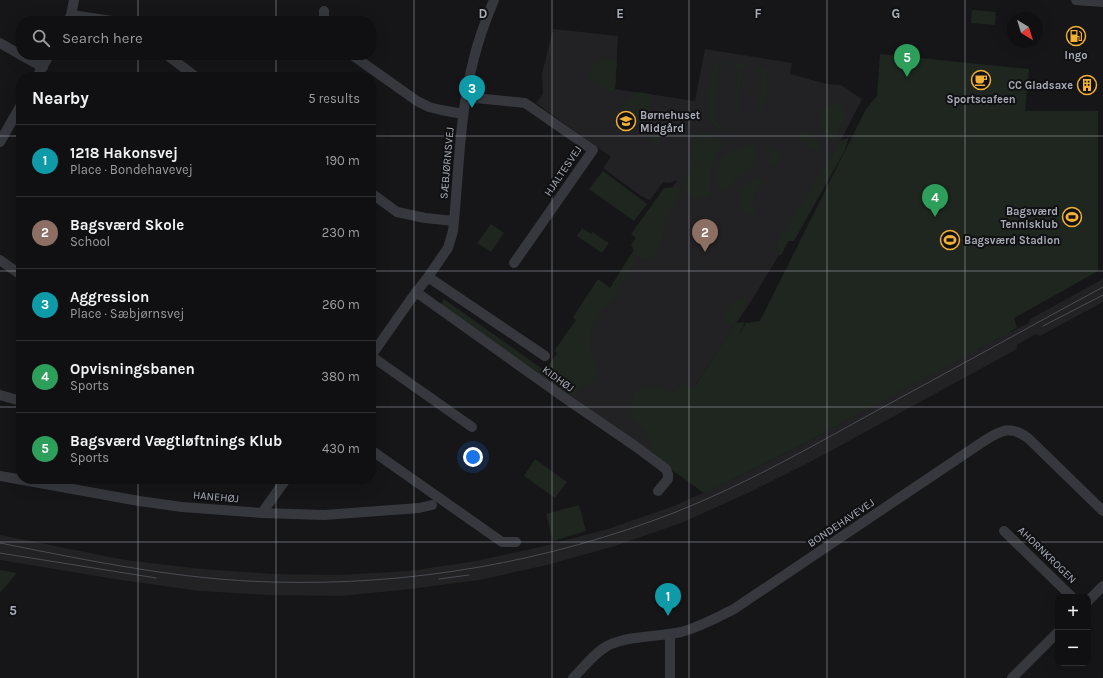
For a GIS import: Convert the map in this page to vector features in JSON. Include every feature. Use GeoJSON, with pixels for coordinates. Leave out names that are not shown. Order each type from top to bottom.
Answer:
{"type":"FeatureCollection","features":[{"type":"Feature","properties":{"kind":"street"},"geometry":{"type":"LineString","coordinates":[[70,16],[74,0]]}},
{"type":"Feature","properties":{"kind":"street","name":"SÆBJØRNSVEJ"},"geometry":{"type":"LineString","coordinates":[[376,349],[448,248],[453,231],[463,114],[466,97],[474,58],[483,27],[494,0]]}},
{"type":"Feature","properties":{"kind":"street"},"geometry":{"type":"LineString","coordinates":[[1076,0],[1103,2]]}},
{"type":"Feature","properties":{"kind":"street"},"geometry":{"type":"LineString","coordinates":[[0,43],[16,52]]}},
{"type":"Feature","properties":{"kind":"street"},"geometry":{"type":"LineString","coordinates":[[30,60],[43,67]]}},
{"type":"Feature","properties":{"kind":"street"},"geometry":{"type":"LineString","coordinates":[[40,72],[46,60]]}},
{"type":"Feature","properties":{"kind":"street"},"geometry":{"type":"LineString","coordinates":[[174,60],[189,72]]}},
{"type":"Feature","properties":{"kind":"street"},"geometry":{"type":"LineString","coordinates":[[359,60],[417,101],[429,107],[463,114]]}},
{"type":"Feature","properties":{"kind":"street","name":"HJALTESVEJ"},"geometry":{"type":"LineString","coordinates":[[466,97],[525,103],[593,150],[514,263]]}},
{"type":"Feature","properties":{"kind":"street"},"geometry":{"type":"LineString","coordinates":[[0,142],[16,115]]}},
{"type":"Feature","properties":{"kind":"street"},"geometry":{"type":"LineString","coordinates":[[376,196],[397,212],[425,218],[454,221]]}},
{"type":"Feature","properties":{"kind":"street"},"geometry":{"type":"LineString","coordinates":[[2,265],[16,272]]}},
{"type":"Feature","properties":{"kind":"street"},"geometry":{"type":"LineString","coordinates":[[428,277],[545,356]]}},
{"type":"Feature","properties":{"kind":"street","name":"KIDHØJ"},"geometry":{"type":"LineString","coordinates":[[416,292],[666,469],[668,479],[658,491]]}},
{"type":"Feature","properties":{"kind":"street","name":"SÆBJØRNSVEJ"},"geometry":{"type":"LineString","coordinates":[[376,360],[472,427]]}},
{"type":"Feature","properties":{"kind":"street"},"geometry":{"type":"LineString","coordinates":[[0,395],[16,400]]}},
{"type":"Feature","properties":{"kind":"street","name":"BONDEHAVEVEJ"},"geometry":{"type":"LineString","coordinates":[[573,678],[599,652],[610,645],[624,640],[683,632],[734,609],[999,432],[1014,430],[1028,438],[1103,511]]}},
{"type":"Feature","properties":{"kind":"street"},"geometry":{"type":"LineString","coordinates":[[376,454],[502,542],[516,542]]}},
{"type":"Feature","properties":{"kind":"street","name":"HANEHØJ"},"geometry":{"type":"LineString","coordinates":[[0,476],[16,479]]}},
{"type":"Feature","properties":{"kind":"street","name":"HANEHØJ"},"geometry":{"type":"LineString","coordinates":[[44,484],[139,501],[262,513],[324,515],[419,508],[432,505]]}},
{"type":"Feature","properties":{"kind":"street"},"geometry":{"type":"LineString","coordinates":[[262,513],[282,484]]}},
{"type":"Feature","properties":{"kind":"street","name":"AHORNKROGEN"},"geometry":{"type":"LineString","coordinates":[[1004,531],[1069,594]]}},
{"type":"Feature","properties":{"kind":"street"},"geometry":{"type":"LineString","coordinates":[[1091,598],[1103,586]]}},
{"type":"Feature","properties":{"kind":"street"},"geometry":{"type":"LineString","coordinates":[[670,634],[670,678]]}},
{"type":"Feature","properties":{"kind":"street"},"geometry":{"type":"LineString","coordinates":[[1012,678],[1055,635]]}},
{"type":"Feature","properties":{"kind":"shaded area"},"geometry":{"type":"Polygon","coordinates":[[[972,10],[996,12],[995,25],[971,23],[972,10]]]}},
{"type":"Feature","properties":{"kind":"shaded area"},"geometry":{"type":"Polygon","coordinates":[[[553,29],[618,36],[615,89],[695,101],[705,49],[792,63],[790,74],[827,84],[841,85],[862,99],[841,140],[776,250],[779,255],[753,298],[650,454],[552,383],[677,180],[670,183],[663,182],[650,200],[641,196],[603,168],[611,157],[536,103],[543,94],[542,74],[553,29]]]}},
{"type":"Feature","properties":{"kind":"shaded area","name":"Bagsværd Stadion"},"geometry":{"type":"Polygon","coordinates":[[[880,54],[1029,69],[1025,111],[1098,111],[1098,271],[1014,318],[1017,328],[805,443],[704,493],[648,453],[651,444],[645,431],[628,415],[632,412],[630,409],[636,390],[658,386],[675,393],[682,382],[693,389],[736,323],[745,322],[739,334],[746,323],[760,321],[866,109],[877,96],[880,54]]]}},
{"type":"Feature","properties":{"kind":"shaded area"},"geometry":{"type":"Polygon","coordinates":[[[598,59],[617,60],[615,89],[609,92],[587,76],[598,59]]]}},
{"type":"Feature","properties":{"kind":"shaded area"},"geometry":{"type":"Polygon","coordinates":[[[721,61],[724,63],[718,66],[718,73],[716,74],[718,77],[716,78],[718,80],[716,82],[718,84],[716,85],[717,88],[715,89],[717,92],[715,93],[717,95],[714,97],[716,99],[716,103],[714,104],[716,107],[714,108],[716,111],[714,112],[714,119],[723,129],[722,132],[711,121],[708,110],[713,67],[721,61]]]}},
{"type":"Feature","properties":{"kind":"shaded area"},"geometry":{"type":"Polygon","coordinates":[[[734,62],[747,64],[741,68],[742,71],[740,72],[742,75],[740,76],[742,78],[740,79],[741,86],[739,87],[741,90],[739,91],[741,93],[739,95],[740,97],[738,98],[740,101],[738,102],[740,105],[738,106],[739,116],[734,115],[734,110],[736,108],[734,107],[736,104],[735,99],[737,97],[735,95],[737,93],[736,88],[738,86],[736,84],[738,82],[736,81],[738,78],[738,71],[733,67],[734,62]]]}},
{"type":"Feature","properties":{"kind":"shaded area"},"geometry":{"type":"Polygon","coordinates":[[[757,65],[765,68],[769,85],[761,114],[758,113],[760,107],[758,106],[760,103],[759,95],[761,92],[759,91],[761,88],[759,87],[762,81],[760,80],[762,77],[760,76],[762,73],[757,70],[757,65]]]}},
{"type":"Feature","properties":{"kind":"shaded area"},"geometry":{"type":"Polygon","coordinates":[[[635,92],[651,94],[649,131],[643,129],[622,114],[620,108],[635,92]]]}},
{"type":"Feature","properties":{"kind":"shaded area"},"geometry":{"type":"Polygon","coordinates":[[[830,103],[839,103],[846,111],[846,117],[836,139],[833,141],[824,135],[820,122],[822,110],[830,103]]]}},
{"type":"Feature","properties":{"kind":"shaded area"},"geometry":{"type":"Polygon","coordinates":[[[658,120],[666,128],[660,135],[660,146],[649,139],[653,132],[654,125],[658,120]]]}},
{"type":"Feature","properties":{"kind":"shaded area"},"geometry":{"type":"Polygon","coordinates":[[[811,131],[821,148],[819,151],[816,151],[798,139],[801,132],[811,131]]]}},
{"type":"Feature","properties":{"kind":"shaded area"},"geometry":{"type":"Polygon","coordinates":[[[703,133],[720,139],[724,144],[712,168],[710,181],[711,195],[705,198],[694,198],[689,194],[682,183],[687,181],[688,178],[693,140],[703,133]]]}},
{"type":"Feature","properties":{"kind":"shaded area"},"geometry":{"type":"Polygon","coordinates":[[[848,138],[844,152],[794,241],[789,241],[781,255],[779,255],[776,250],[778,241],[841,140],[848,138]]]}},
{"type":"Feature","properties":{"kind":"shaded area"},"geometry":{"type":"Polygon","coordinates":[[[754,144],[758,150],[752,168],[736,179],[732,186],[726,190],[719,189],[717,173],[723,157],[732,150],[754,144]]]}},
{"type":"Feature","properties":{"kind":"shaded area"},"geometry":{"type":"Polygon","coordinates":[[[770,147],[774,147],[780,155],[781,159],[779,164],[771,166],[769,162],[771,158],[770,147]]]}},
{"type":"Feature","properties":{"kind":"shaded area"},"geometry":{"type":"Polygon","coordinates":[[[603,171],[647,204],[634,221],[589,189],[603,171]]]}},
{"type":"Feature","properties":{"kind":"shaded area"},"geometry":{"type":"Polygon","coordinates":[[[756,177],[764,179],[753,197],[756,198],[751,206],[757,211],[755,215],[746,214],[742,210],[739,197],[741,190],[756,177]]]}},
{"type":"Feature","properties":{"kind":"shaded area"},"geometry":{"type":"Polygon","coordinates":[[[679,187],[681,192],[665,222],[663,238],[660,245],[653,257],[643,260],[635,252],[631,245],[636,238],[631,234],[664,188],[679,187]]]}},
{"type":"Feature","properties":{"kind":"shaded area"},"geometry":{"type":"Polygon","coordinates":[[[491,224],[504,233],[491,252],[477,243],[491,224]]]}},
{"type":"Feature","properties":{"kind":"shaded area"},"geometry":{"type":"Polygon","coordinates":[[[582,228],[591,234],[592,232],[609,243],[602,253],[577,236],[582,228]]]}},
{"type":"Feature","properties":{"kind":"shaded area"},"geometry":{"type":"Polygon","coordinates":[[[631,254],[635,259],[635,262],[620,286],[615,298],[604,309],[592,327],[590,354],[599,368],[596,378],[579,390],[573,398],[440,305],[444,299],[545,371],[557,353],[554,351],[576,320],[573,317],[598,279],[610,288],[631,254]]]}},
{"type":"Feature","properties":{"kind":"shaded area"},"geometry":{"type":"Polygon","coordinates":[[[1103,279],[1103,302],[1040,336],[1036,334],[1017,345],[1017,349],[814,460],[748,493],[681,523],[615,546],[547,565],[479,580],[341,596],[271,595],[200,591],[121,580],[0,560],[0,535],[125,560],[202,569],[273,574],[341,575],[409,571],[476,561],[544,546],[608,529],[674,506],[740,476],[805,443],[1009,331],[1011,332],[1029,323],[1030,319],[1103,279]]]}},
{"type":"Feature","properties":{"kind":"shaded area"},"geometry":{"type":"Polygon","coordinates":[[[743,297],[746,297],[747,300],[741,316],[733,323],[726,323],[724,318],[730,305],[743,297]]]}},
{"type":"Feature","properties":{"kind":"shaded area"},"geometry":{"type":"Polygon","coordinates":[[[535,459],[567,482],[555,498],[524,476],[535,459]]]}},
{"type":"Feature","properties":{"kind":"shaded area"},"geometry":{"type":"Polygon","coordinates":[[[579,505],[586,531],[553,541],[546,514],[579,505]]]}},
{"type":"Feature","properties":{"kind":"shaded area"},"geometry":{"type":"Polygon","coordinates":[[[0,570],[17,573],[0,593],[0,570]]]}},
{"type":"Feature","properties":{"kind":"tram line"},"geometry":{"type":"LineString","coordinates":[[0,543],[102,563],[170,574],[204,578],[273,582],[376,580],[427,575],[529,557],[578,545],[628,530],[676,512],[728,489],[803,451],[1103,287]]}},
{"type":"Feature","properties":{"kind":"tram line"},"geometry":{"type":"LineString","coordinates":[[1043,326],[1103,295]]}},
{"type":"Feature","properties":{"kind":"tram line"},"geometry":{"type":"LineString","coordinates":[[0,553],[156,578]]}},
{"type":"Feature","properties":{"kind":"tram line"},"geometry":{"type":"LineString","coordinates":[[439,579],[469,575]]}},
{"type":"Feature","properties":{"kind":"place","name":"Ingo"},"geometry":{"type":"Point","coordinates":[1076,36]}},
{"type":"Feature","properties":{"kind":"place","name":"Bagsværd Vægtløftnings Klub"},"geometry":{"type":"Point","coordinates":[907,77]}},
{"type":"Feature","properties":{"kind":"place","name":"Sportscafeen"},"geometry":{"type":"Point","coordinates":[981,80]}},
{"type":"Feature","properties":{"kind":"place","name":"CC Gladsaxe"},"geometry":{"type":"Point","coordinates":[1087,85]}},
{"type":"Feature","properties":{"kind":"place","name":"Aggression"},"geometry":{"type":"Point","coordinates":[472,108]}},
{"type":"Feature","properties":{"kind":"place","name":"Børnehuset Midgård"},"geometry":{"type":"Point","coordinates":[626,121]}},
{"type":"Feature","properties":{"kind":"place","name":"Opvisningsbanen"},"geometry":{"type":"Point","coordinates":[935,217]}},
{"type":"Feature","properties":{"kind":"place","name":"Bagsværd Tennisklub"},"geometry":{"type":"Point","coordinates":[1072,217]}},
{"type":"Feature","properties":{"kind":"place","name":"Bagsværd Stadion"},"geometry":{"type":"Point","coordinates":[950,240]}},
{"type":"Feature","properties":{"kind":"place","name":"Bagsværd Skole"},"geometry":{"type":"Point","coordinates":[705,252]}},
{"type":"Feature","properties":{"kind":"place","name":"1218 Hakonsvej"},"geometry":{"type":"Point","coordinates":[668,616]}}]}
